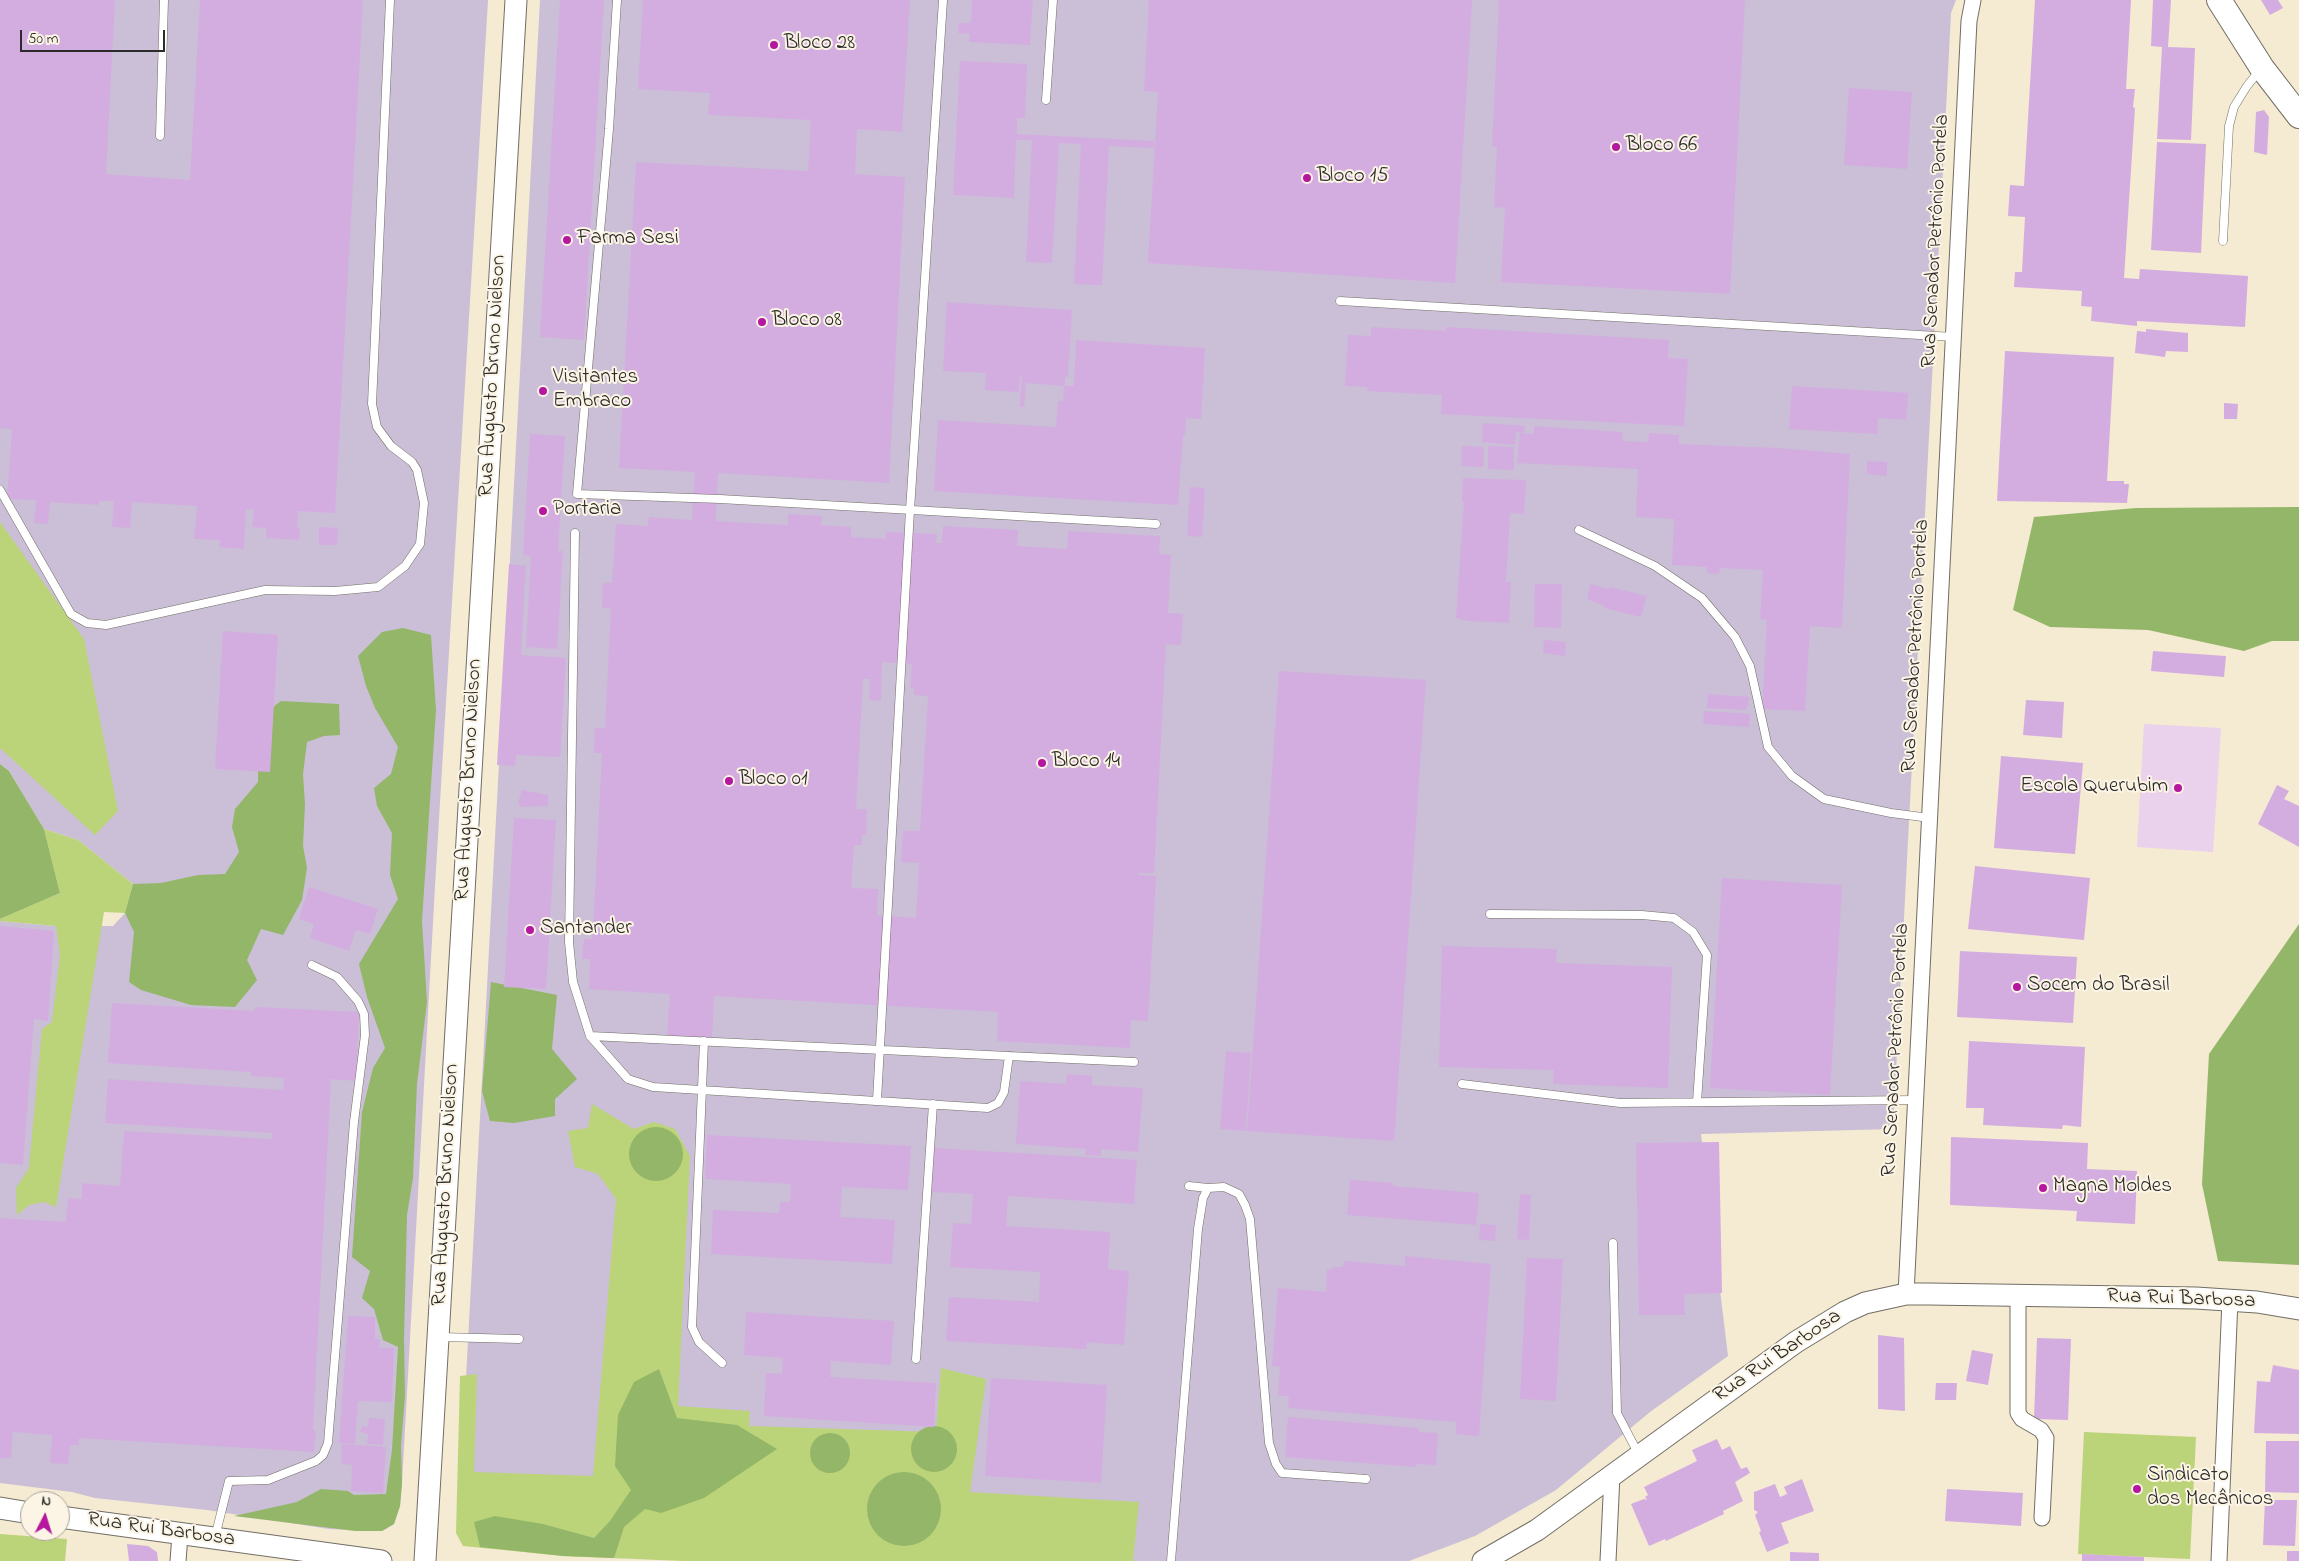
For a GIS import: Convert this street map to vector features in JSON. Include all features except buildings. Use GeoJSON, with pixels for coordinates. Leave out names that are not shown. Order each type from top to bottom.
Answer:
{"type":"FeatureCollection","features":[{"type":"Feature","properties":{"kind":"main road","name":"Rua Augusto Bruno Nielson"},"geometry":{"type":"LineString","coordinates":[[425,1561],[516,0]]}},
{"type":"Feature","properties":{"kind":"main road"},"geometry":{"type":"LineString","coordinates":[[2219,0],[2262,68],[2299,116]]}},
{"type":"Feature","properties":{"kind":"main road","name":"Rua Rui Barbosa"},"geometry":{"type":"LineString","coordinates":[[1483,1561],[1537,1530],[1819,1326],[1865,1303],[1906,1294],[2230,1300],[2299,1309]]}},
{"type":"Feature","properties":{"kind":"main road"},"geometry":{"type":"LineString","coordinates":[[0,1508],[20,1511]]}},
{"type":"Feature","properties":{"kind":"main road","name":"Rua Rui Barbosa"},"geometry":{"type":"LineString","coordinates":[[70,1518],[381,1561]]}},
{"type":"Feature","properties":{"kind":"street","name":"Rua Senador Petrônio Portela"},"geometry":{"type":"LineString","coordinates":[[1906,1294],[1969,21],[1973,0]]}},
{"type":"Feature","properties":{"kind":"street"},"geometry":{"type":"LineString","coordinates":[[2018,1296],[2018,1413],[2022,1419],[2041,1430],[2046,1438],[2042,1518]]}},
{"type":"Feature","properties":{"kind":"street"},"geometry":{"type":"LineString","coordinates":[[2219,1561],[2230,1300]]}},
{"type":"Feature","properties":{"kind":"street"},"geometry":{"type":"LineString","coordinates":[[1608,1561],[1612,1475]]}},
{"type":"Feature","properties":{"kind":"street"},"geometry":{"type":"LineString","coordinates":[[178,1561],[180,1535]]}},
{"type":"Feature","properties":{"kind":"lane"},"geometry":{"type":"LineString","coordinates":[[160,136],[164,0]]}},
{"type":"Feature","properties":{"kind":"lane"},"geometry":{"type":"LineString","coordinates":[[0,490],[72,614],[87,623],[106,625],[265,590],[335,592],[378,586],[405,566],[420,544],[424,503],[417,470],[412,462],[391,446],[377,427],[372,404],[390,0]]}},
{"type":"Feature","properties":{"kind":"lane"},"geometry":{"type":"LineString","coordinates":[[618,0],[578,494],[1156,524]]}},
{"type":"Feature","properties":{"kind":"lane"},"geometry":{"type":"LineString","coordinates":[[877,1100],[910,510],[943,0]]}},
{"type":"Feature","properties":{"kind":"lane"},"geometry":{"type":"LineString","coordinates":[[1046,100],[1053,0]]}},
{"type":"Feature","properties":{"kind":"lane"},"geometry":{"type":"LineString","coordinates":[[2223,241],[2229,126],[2234,107],[2247,86],[2262,68]]}},
{"type":"Feature","properties":{"kind":"lane"},"geometry":{"type":"LineString","coordinates":[[1340,301],[1954,337]]}},
{"type":"Feature","properties":{"kind":"lane"},"geometry":{"type":"LineString","coordinates":[[1579,530],[1655,566],[1702,598],[1735,637],[1750,666],[1768,747],[1792,776],[1824,799],[1891,813],[1930,818]]}},
{"type":"Feature","properties":{"kind":"lane"},"geometry":{"type":"LineString","coordinates":[[575,533],[569,942],[573,982],[590,1036],[628,1079],[653,1086],[703,1091],[988,1108],[998,1103],[1004,1092],[1009,1056]]}},
{"type":"Feature","properties":{"kind":"lane"},"geometry":{"type":"LineString","coordinates":[[1490,914],[1642,915],[1674,918],[1693,932],[1707,955],[1697,1102]]}},
{"type":"Feature","properties":{"kind":"lane"},"geometry":{"type":"LineString","coordinates":[[214,1539],[229,1480],[268,1480],[316,1461],[323,1455],[328,1443],[354,1122],[365,1035],[364,1014],[358,1001],[337,977],[312,965]]}},
{"type":"Feature","properties":{"kind":"lane"},"geometry":{"type":"LineString","coordinates":[[590,1036],[1134,1062]]}},
{"type":"Feature","properties":{"kind":"lane"},"geometry":{"type":"LineString","coordinates":[[704,1041],[692,1328],[699,1342],[722,1363]]}},
{"type":"Feature","properties":{"kind":"lane"},"geometry":{"type":"LineString","coordinates":[[1462,1084],[1620,1103],[1916,1100]]}},
{"type":"Feature","properties":{"kind":"lane"},"geometry":{"type":"LineString","coordinates":[[916,1359],[933,1104]]}},
{"type":"Feature","properties":{"kind":"lane"},"geometry":{"type":"LineString","coordinates":[[1189,1186],[1224,1187],[1239,1194],[1246,1205],[1250,1219],[1269,1443],[1276,1464],[1282,1473],[1366,1479]]}},
{"type":"Feature","properties":{"kind":"lane"},"geometry":{"type":"LineString","coordinates":[[1170,1561],[1198,1229],[1203,1198],[1208,1188]]}},
{"type":"Feature","properties":{"kind":"lane"},"geometry":{"type":"LineString","coordinates":[[1613,1243],[1618,1413],[1639,1455]]}},
{"type":"Feature","properties":{"kind":"lane"},"geometry":{"type":"LineString","coordinates":[[438,1337],[519,1339]]}},
{"type":"Feature","properties":{"kind":"shaded area"},"geometry":{"type":"Polygon","coordinates":[[[0,0],[488,0],[435,886],[402,1483],[400,1506],[394,1524],[382,1531],[329,1529],[207,1510],[95,1498],[70,1491],[0,1483],[0,921],[56,926],[113,926],[125,913],[133,884],[78,840],[44,829],[9,771],[0,764],[0,0]]]}},
{"type":"Feature","properties":{"kind":"shaded area"},"geometry":{"type":"Polygon","coordinates":[[[540,0],[1956,0],[1951,13],[1893,1129],[1701,1134],[1728,1356],[1650,1412],[1556,1490],[1475,1536],[1409,1561],[748,1561],[458,1527],[540,0]]]}},
{"type":"Feature","properties":{"kind":"shaded area","name":"Escola Querubim"},"geometry":{"type":"Polygon","coordinates":[[[2144,724],[2221,728],[2213,852],[2137,847],[2144,724]]]}},
{"type":"Feature","properties":{"kind":"green space"},"geometry":{"type":"Polygon","coordinates":[[[2299,507],[2299,641],[2272,641],[2244,651],[2148,630],[2050,627],[2013,610],[2034,517],[2136,508],[2299,507]]]}},
{"type":"Feature","properties":{"kind":"green space"},"geometry":{"type":"Polygon","coordinates":[[[0,522],[84,639],[118,811],[95,835],[0,748],[0,522]]]}},
{"type":"Feature","properties":{"kind":"green space"},"geometry":{"type":"Polygon","coordinates":[[[403,628],[431,635],[436,710],[422,921],[427,1002],[417,1084],[413,1178],[407,1215],[404,1339],[405,1395],[401,1446],[402,1483],[400,1506],[394,1524],[382,1531],[355,1531],[234,1516],[297,1502],[321,1489],[348,1491],[354,1495],[386,1494],[392,1450],[398,1347],[383,1340],[374,1309],[362,1298],[370,1271],[352,1257],[362,1112],[373,1068],[385,1048],[367,997],[359,964],[398,899],[390,875],[392,833],[377,806],[374,788],[391,774],[398,747],[375,708],[366,686],[358,656],[382,632],[403,628]]]}},
{"type":"Feature","properties":{"kind":"green space"},"geometry":{"type":"Polygon","coordinates":[[[281,701],[339,704],[340,735],[324,736],[307,742],[303,774],[305,804],[303,846],[307,868],[302,900],[283,935],[261,929],[247,960],[257,980],[235,1007],[191,1005],[141,990],[129,982],[134,932],[125,913],[133,884],[161,883],[198,875],[225,874],[239,852],[232,827],[235,809],[258,782],[259,718],[281,701]]]}},
{"type":"Feature","properties":{"kind":"green space"},"geometry":{"type":"Polygon","coordinates":[[[0,764],[9,771],[44,829],[60,893],[0,919],[0,764]]]}},
{"type":"Feature","properties":{"kind":"green space"},"geometry":{"type":"Polygon","coordinates":[[[44,829],[78,840],[133,884],[125,913],[104,912],[56,1207],[44,1202],[29,1205],[17,1215],[16,1188],[29,1168],[42,1029],[52,1022],[60,955],[56,926],[0,921],[0,919],[60,893],[44,829]]]}},
{"type":"Feature","properties":{"kind":"green space"},"geometry":{"type":"Polygon","coordinates":[[[2299,924],[2299,1265],[2218,1261],[2202,1184],[2209,1054],[2299,924]]]}},
{"type":"Feature","properties":{"kind":"green space"},"geometry":{"type":"Polygon","coordinates":[[[491,982],[557,995],[552,1049],[577,1079],[555,1099],[555,1116],[514,1123],[490,1121],[482,1091],[491,982]]]}},
{"type":"Feature","properties":{"kind":"green space"},"geometry":{"type":"Polygon","coordinates":[[[592,1104],[634,1129],[654,1122],[675,1129],[690,1156],[678,1406],[750,1411],[749,1426],[936,1432],[941,1368],[986,1379],[970,1492],[1139,1502],[1133,1561],[683,1561],[563,1556],[463,1546],[456,1533],[460,1376],[477,1374],[474,1472],[593,1476],[616,1199],[598,1174],[575,1167],[568,1131],[588,1128],[592,1104]]]}},
{"type":"Feature","properties":{"kind":"green space"},"geometry":{"type":"Polygon","coordinates":[[[656,1127],[666,1129],[675,1135],[681,1144],[683,1154],[681,1164],[675,1173],[666,1179],[656,1181],[646,1179],[637,1173],[631,1164],[629,1154],[631,1144],[637,1135],[646,1129],[656,1127]]]}},
{"type":"Feature","properties":{"kind":"green space"},"geometry":{"type":"Polygon","coordinates":[[[659,1369],[677,1418],[737,1425],[777,1449],[704,1498],[661,1513],[645,1509],[624,1527],[614,1558],[563,1556],[480,1547],[474,1522],[495,1516],[543,1524],[594,1538],[610,1521],[631,1490],[615,1466],[618,1415],[634,1382],[659,1369]]]}},
{"type":"Feature","properties":{"kind":"green space"},"geometry":{"type":"Polygon","coordinates":[[[934,1426],[947,1430],[953,1436],[957,1449],[953,1462],[947,1468],[934,1472],[921,1468],[915,1462],[911,1449],[915,1436],[921,1430],[934,1426]]]}},
{"type":"Feature","properties":{"kind":"green space","name":"Sindicato dos Mecânicos"},"geometry":{"type":"Polygon","coordinates":[[[2084,1432],[2196,1437],[2190,1559],[2078,1554],[2084,1432]]]}},
{"type":"Feature","properties":{"kind":"green space"},"geometry":{"type":"Polygon","coordinates":[[[830,1433],[844,1439],[850,1453],[844,1467],[830,1473],[816,1467],[810,1453],[816,1439],[830,1433]]]}},
{"type":"Feature","properties":{"kind":"green space"},"geometry":{"type":"Polygon","coordinates":[[[897,1472],[911,1472],[925,1478],[935,1488],[941,1502],[939,1523],[925,1540],[911,1546],[897,1546],[883,1540],[873,1530],[867,1516],[867,1502],[873,1488],[883,1478],[897,1472]]]}},
{"type":"Feature","properties":{"kind":"green space"},"geometry":{"type":"Polygon","coordinates":[[[0,1534],[20,1535],[20,1541],[67,1541],[65,1561],[0,1561],[0,1534]]]}},
{"type":"Feature","properties":{"kind":"place","name":"Bloco 28"},"geometry":{"type":"Point","coordinates":[774,45]}},
{"type":"Feature","properties":{"kind":"place","name":"Bloco 66"},"geometry":{"type":"Point","coordinates":[1616,147]}},
{"type":"Feature","properties":{"kind":"place","name":"Bloco 15"},"geometry":{"type":"Point","coordinates":[1307,178]}},
{"type":"Feature","properties":{"kind":"place","name":"Farma Sesi"},"geometry":{"type":"Point","coordinates":[567,240]}},
{"type":"Feature","properties":{"kind":"place","name":"Bloco 08"},"geometry":{"type":"Point","coordinates":[762,322]}},
{"type":"Feature","properties":{"kind":"place","name":"Visitantes Embraco"},"geometry":{"type":"Point","coordinates":[543,391]}},
{"type":"Feature","properties":{"kind":"place","name":"Portaria"},"geometry":{"type":"Point","coordinates":[543,511]}},
{"type":"Feature","properties":{"kind":"place","name":"Bloco 14"},"geometry":{"type":"Point","coordinates":[1042,763]}},
{"type":"Feature","properties":{"kind":"place","name":"Bloco 01"},"geometry":{"type":"Point","coordinates":[729,781]}},
{"type":"Feature","properties":{"kind":"place","name":"Escola Querubim"},"geometry":{"type":"Point","coordinates":[2178,788]}},
{"type":"Feature","properties":{"kind":"place","name":"Santander"},"geometry":{"type":"Point","coordinates":[530,930]}},
{"type":"Feature","properties":{"kind":"place","name":"Socem do Brasil"},"geometry":{"type":"Point","coordinates":[2017,987]}},
{"type":"Feature","properties":{"kind":"place","name":"Magna Moldes"},"geometry":{"type":"Point","coordinates":[2043,1188]}},
{"type":"Feature","properties":{"kind":"place","name":"Sindicato dos Mecânicos"},"geometry":{"type":"Point","coordinates":[2137,1489]}}]}
